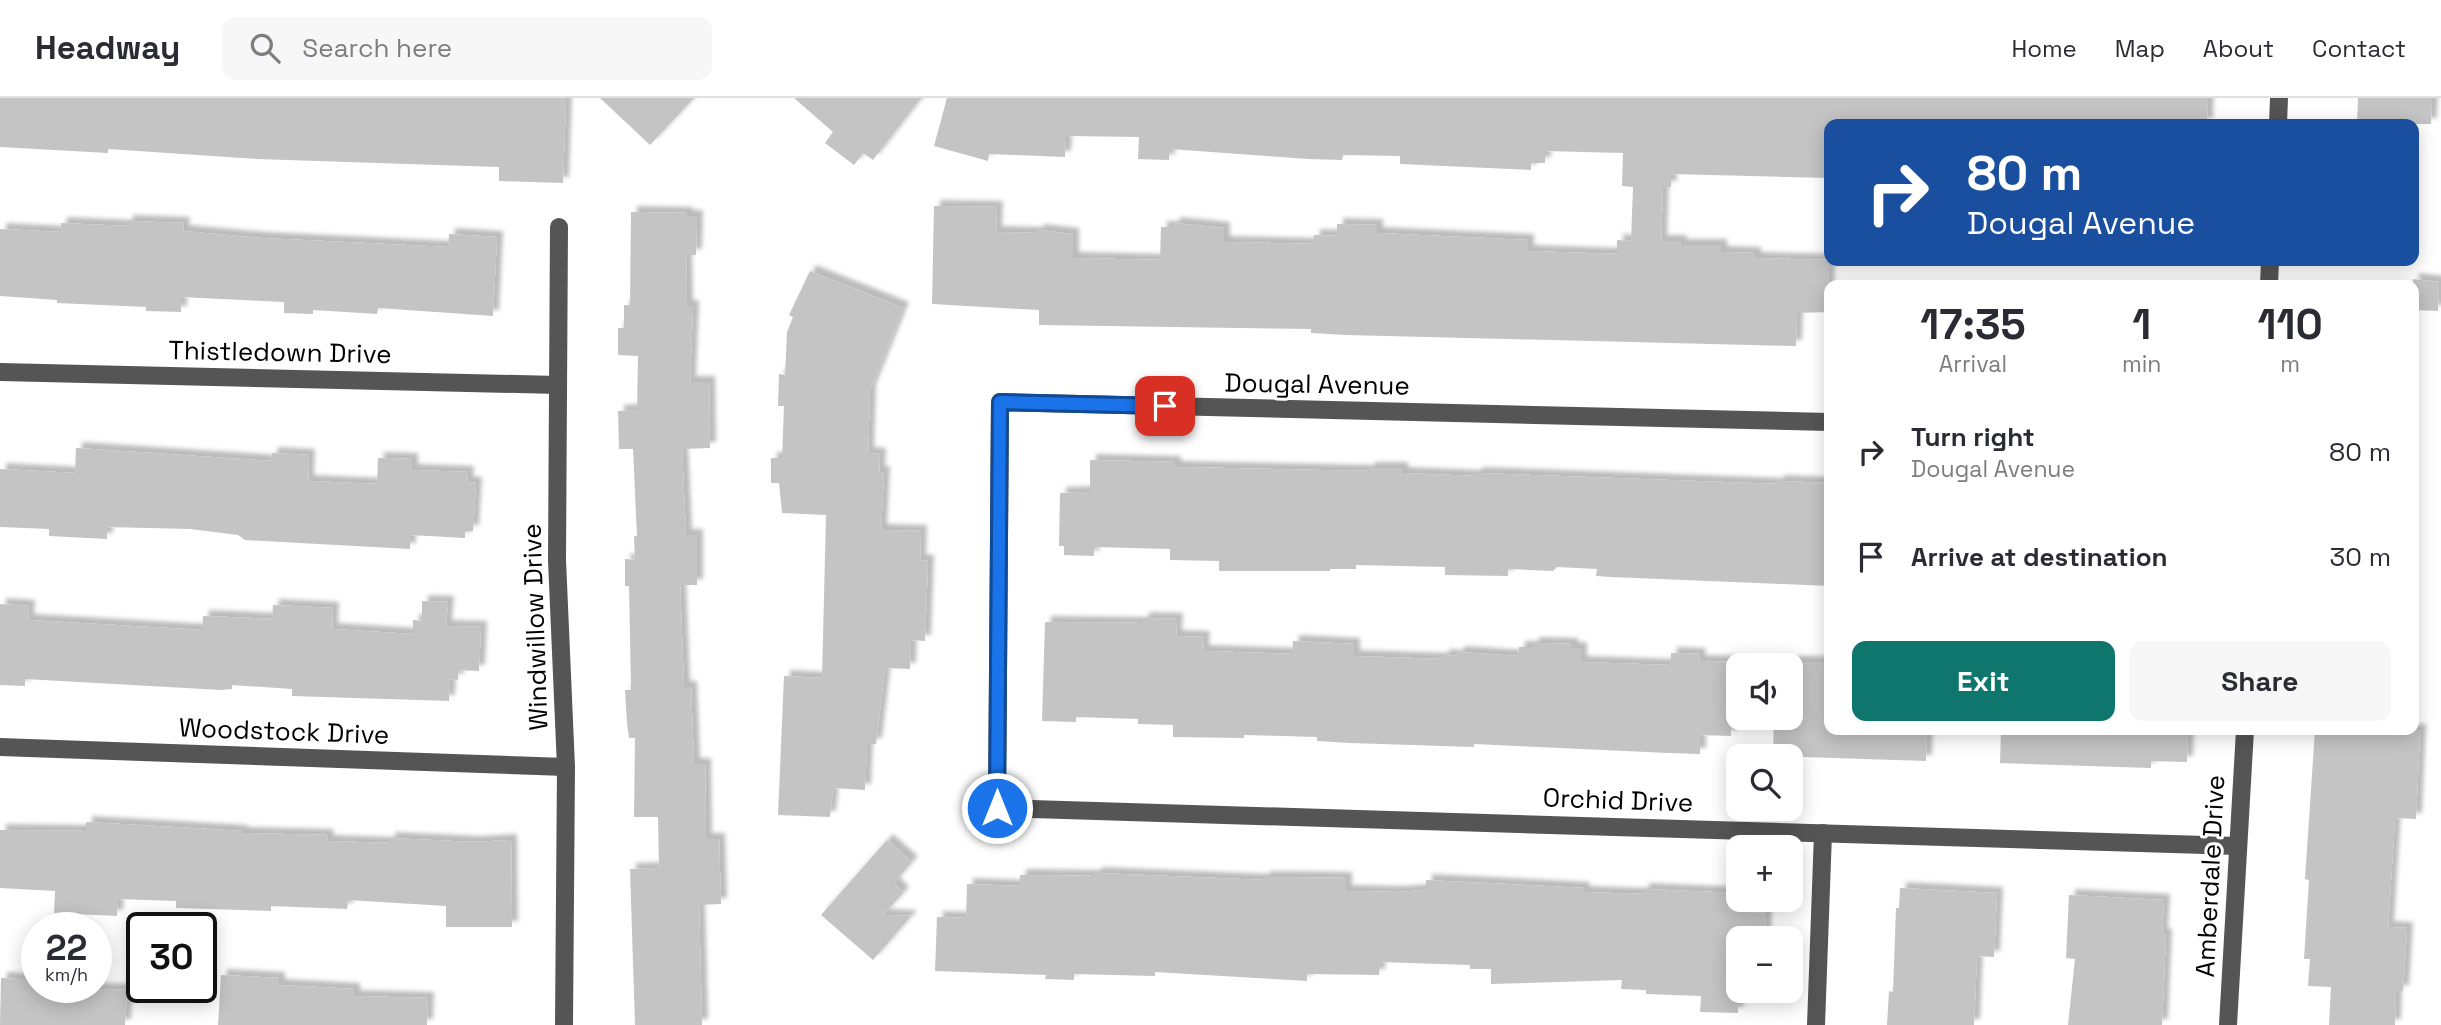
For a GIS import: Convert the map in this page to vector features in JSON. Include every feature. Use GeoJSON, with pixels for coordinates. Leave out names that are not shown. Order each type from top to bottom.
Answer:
{"type":"FeatureCollection","features":[{"type":"Feature","properties":{"kind":"street"},"geometry":{"type":"LineString","coordinates":[[2278,119],[2279,98]]}},
{"type":"Feature","properties":{"kind":"street","name":"Windwillow Drive"},"geometry":{"type":"LineString","coordinates":[[559,228],[557,560],[566,767],[564,1025]]}},
{"type":"Feature","properties":{"kind":"street","name":"Thistledown Drive"},"geometry":{"type":"LineString","coordinates":[[0,372],[558,385]]}},
{"type":"Feature","properties":{"kind":"street","name":"Dougal Avenue"},"geometry":{"type":"LineString","coordinates":[[997,808],[1000,402],[1824,422]]}},
{"type":"Feature","properties":{"kind":"street","name":"Amberdale Drive"},"geometry":{"type":"LineString","coordinates":[[2228,1025],[2245,735]]}},
{"type":"Feature","properties":{"kind":"street","name":"Woodstock Drive"},"geometry":{"type":"LineString","coordinates":[[0,747],[566,767]]}},
{"type":"Feature","properties":{"kind":"street","name":"Orchid Drive"},"geometry":{"type":"LineString","coordinates":[[997,808],[2238,846]]}},
{"type":"Feature","properties":{"kind":"street"},"geometry":{"type":"LineString","coordinates":[[1816,1025],[1823,833]]}},
{"type":"Feature","properties":{"kind":"building"},"geometry":{"type":"Polygon","coordinates":[[[0,98],[566,98],[563,183],[499,181],[499,167],[257,159],[108,149],[108,153],[0,147],[0,98]]]}},
{"type":"Feature","properties":{"kind":"building"},"geometry":{"type":"Polygon","coordinates":[[[600,98],[694,98],[650,145],[600,98]]]}},
{"type":"Feature","properties":{"kind":"building"},"geometry":{"type":"Polygon","coordinates":[[[794,98],[921,98],[873,160],[863,153],[854,165],[825,143],[833,132],[794,98]]]}},
{"type":"Feature","properties":{"kind":"building"},"geometry":{"type":"Polygon","coordinates":[[[947,98],[2208,98],[2207,119],[1824,119],[1824,178],[1671,174],[1671,187],[1663,187],[1661,241],[1681,241],[1680,245],[1721,245],[1721,252],[1755,253],[1755,258],[1824,260],[1824,266],[1829,266],[1829,280],[1824,280],[1824,312],[1797,313],[1796,346],[1346,335],[1311,333],[1311,329],[1039,325],[1039,310],[932,304],[934,206],[997,207],[996,232],[1037,233],[1039,230],[1073,234],[1073,258],[1160,260],[1161,227],[1174,227],[1174,223],[1224,228],[1224,242],[1314,244],[1314,235],[1337,236],[1337,224],[1377,225],[1377,233],[1528,240],[1528,251],[1617,254],[1617,240],[1631,241],[1633,187],[1622,186],[1623,153],[1545,151],[1545,163],[1531,163],[1531,170],[1400,164],[1400,156],[1343,155],[1342,160],[1308,159],[1170,149],[1169,160],[1138,159],[1139,137],[1066,136],[1065,157],[989,154],[988,161],[934,146],[947,98]]]}},
{"type":"Feature","properties":{"kind":"building"},"geometry":{"type":"Polygon","coordinates":[[[2358,98],[2432,98],[2431,124],[2419,124],[2419,119],[2357,119],[2358,98]]]}},
{"type":"Feature","properties":{"kind":"building"},"geometry":{"type":"Polygon","coordinates":[[[631,212],[687,213],[687,216],[697,216],[696,255],[686,255],[687,306],[693,306],[690,382],[709,382],[710,448],[682,449],[686,535],[697,535],[697,585],[680,585],[684,687],[691,687],[694,764],[705,764],[706,839],[719,839],[721,904],[699,905],[702,1025],[635,1025],[630,869],[659,868],[658,817],[634,817],[635,738],[629,738],[625,690],[631,690],[629,586],[625,586],[625,559],[635,560],[634,536],[637,536],[633,449],[619,449],[618,411],[637,410],[638,356],[618,355],[618,328],[624,328],[624,305],[630,305],[631,212]]]}},
{"type":"Feature","properties":{"kind":"building"},"geometry":{"type":"Polygon","coordinates":[[[127,221],[184,223],[183,231],[261,238],[448,247],[449,234],[497,237],[493,316],[378,308],[377,314],[313,310],[313,314],[284,313],[284,302],[181,297],[181,312],[146,311],[146,307],[57,303],[57,300],[0,296],[0,229],[60,232],[61,223],[127,226],[127,221]]]}},
{"type":"Feature","properties":{"kind":"building"},"geometry":{"type":"Polygon","coordinates":[[[810,271],[903,308],[870,390],[868,453],[880,454],[879,472],[884,472],[881,530],[921,531],[920,560],[928,561],[925,641],[911,640],[910,669],[885,668],[876,744],[867,744],[865,790],[833,788],[830,817],[778,815],[784,676],[822,678],[826,515],[782,513],[779,483],[771,483],[771,458],[782,458],[784,406],[778,406],[779,374],[785,375],[787,332],[793,317],[789,315],[810,271]]]}},
{"type":"Feature","properties":{"kind":"building"},"geometry":{"type":"Polygon","coordinates":[[[2413,279],[2439,282],[2438,311],[2419,310],[2419,280],[2413,279]]]}},
{"type":"Feature","properties":{"kind":"building"},"geometry":{"type":"Polygon","coordinates":[[[76,448],[271,461],[272,453],[309,455],[308,481],[377,484],[378,458],[412,459],[412,470],[468,472],[467,482],[476,483],[473,531],[465,531],[465,538],[410,535],[410,549],[245,540],[238,535],[190,529],[107,527],[107,539],[49,536],[49,529],[0,527],[0,469],[75,473],[76,448]]]}},
{"type":"Feature","properties":{"kind":"building"},"geometry":{"type":"Polygon","coordinates":[[[1090,460],[1175,462],[1175,467],[1369,471],[1369,468],[1402,468],[1402,473],[1476,476],[1476,473],[1778,484],[1778,481],[1824,483],[1824,586],[1596,576],[1597,569],[1557,567],[1553,571],[1508,569],[1508,576],[1445,575],[1445,567],[1356,565],[1356,569],[1330,571],[1219,571],[1219,561],[1170,560],[1170,549],[1094,547],[1094,556],[1064,555],[1064,546],[1059,546],[1060,493],[1090,492],[1090,460]]]}},
{"type":"Feature","properties":{"kind":"building"},"geometry":{"type":"Polygon","coordinates":[[[422,601],[448,602],[446,626],[481,627],[479,671],[458,670],[458,680],[450,679],[449,701],[292,696],[292,689],[232,685],[232,689],[221,690],[25,679],[25,686],[0,685],[0,604],[29,606],[28,620],[202,630],[203,616],[272,619],[273,605],[333,608],[332,629],[413,634],[413,620],[422,621],[422,601]]]}},
{"type":"Feature","properties":{"kind":"building"},"geometry":{"type":"Polygon","coordinates":[[[1143,618],[1177,619],[1176,636],[1204,637],[1203,651],[1292,654],[1293,641],[1354,644],[1354,656],[1443,659],[1443,655],[1457,656],[1459,652],[1518,656],[1519,647],[1533,647],[1533,643],[1572,644],[1572,648],[1581,648],[1581,662],[1670,665],[1671,653],[1700,654],[1699,661],[1726,662],[1726,730],[1731,730],[1731,736],[1700,735],[1700,754],[1474,744],[1474,747],[1350,743],[1317,741],[1317,737],[1173,737],[1173,725],[1138,724],[1138,719],[1076,717],[1076,722],[1042,721],[1045,622],[1143,623],[1143,618]]]}},
{"type":"Feature","properties":{"kind":"building"},"geometry":{"type":"Polygon","coordinates":[[[1803,662],[1824,662],[1824,735],[1927,735],[1926,761],[1803,757],[1803,744],[1773,744],[1774,730],[1803,730],[1803,662]]]}},
{"type":"Feature","properties":{"kind":"building"},"geometry":{"type":"Polygon","coordinates":[[[2420,730],[2416,819],[2395,818],[2388,927],[2407,928],[2403,991],[2396,991],[2395,1025],[2329,1025],[2331,987],[2308,986],[2310,959],[2304,959],[2309,880],[2305,879],[2315,735],[2419,735],[2420,730]]]}},
{"type":"Feature","properties":{"kind":"building"},"geometry":{"type":"Polygon","coordinates":[[[2001,735],[2188,735],[2187,762],[2151,761],[2151,768],[2000,763],[2001,735]]]}},
{"type":"Feature","properties":{"kind":"building"},"geometry":{"type":"Polygon","coordinates":[[[86,822],[242,833],[328,835],[327,841],[389,843],[389,838],[474,842],[511,840],[512,927],[446,927],[446,906],[348,900],[347,909],[271,906],[271,911],[176,908],[176,901],[118,899],[117,916],[112,916],[112,912],[54,912],[55,891],[0,888],[0,830],[86,831],[86,822]]]}},
{"type":"Feature","properties":{"kind":"building"},"geometry":{"type":"Polygon","coordinates":[[[887,840],[912,862],[894,883],[903,893],[883,915],[911,916],[873,960],[821,915],[887,840]]]}},
{"type":"Feature","properties":{"kind":"building"},"geometry":{"type":"Polygon","coordinates":[[[1096,873],[1264,880],[1264,877],[1346,878],[1346,891],[1426,890],[1426,880],[1584,888],[1583,892],[1643,894],[1643,889],[1726,892],[1726,912],[1766,913],[1765,926],[1726,926],[1726,1003],[1738,1003],[1738,1013],[1700,1012],[1701,996],[1646,994],[1646,990],[1621,989],[1622,980],[1491,984],[1491,969],[1470,969],[1470,965],[1380,962],[1379,975],[1307,974],[1307,981],[1155,972],[1155,976],[1074,974],[1074,980],[1045,979],[1046,975],[935,971],[937,917],[966,918],[967,884],[1019,886],[1020,875],[1095,876],[1096,873]]]}},
{"type":"Feature","properties":{"kind":"building"},"geometry":{"type":"Polygon","coordinates":[[[1900,888],[1997,893],[1994,957],[1977,956],[1974,1025],[1887,1025],[1889,991],[1893,992],[1896,908],[1899,908],[1900,888]]]}},
{"type":"Feature","properties":{"kind":"building"},"geometry":{"type":"Polygon","coordinates":[[[2069,895],[2164,900],[2162,934],[2166,935],[2162,1025],[2068,1025],[2075,959],[2066,958],[2069,895]]]}},
{"type":"Feature","properties":{"kind":"building"},"geometry":{"type":"Polygon","coordinates":[[[221,975],[279,978],[279,985],[354,989],[354,996],[428,998],[427,1025],[218,1025],[221,975]]]}},
{"type":"Feature","properties":{"kind":"building"},"geometry":{"type":"Polygon","coordinates":[[[1,978],[21,979],[21,1003],[112,1003],[112,990],[126,990],[125,1025],[0,1025],[1,978]]]}},
{"type":"Feature","properties":{"kind":"route"},"geometry":{"type":"LineString","coordinates":[[997,808],[1000,402],[1165,406]]}}]}
